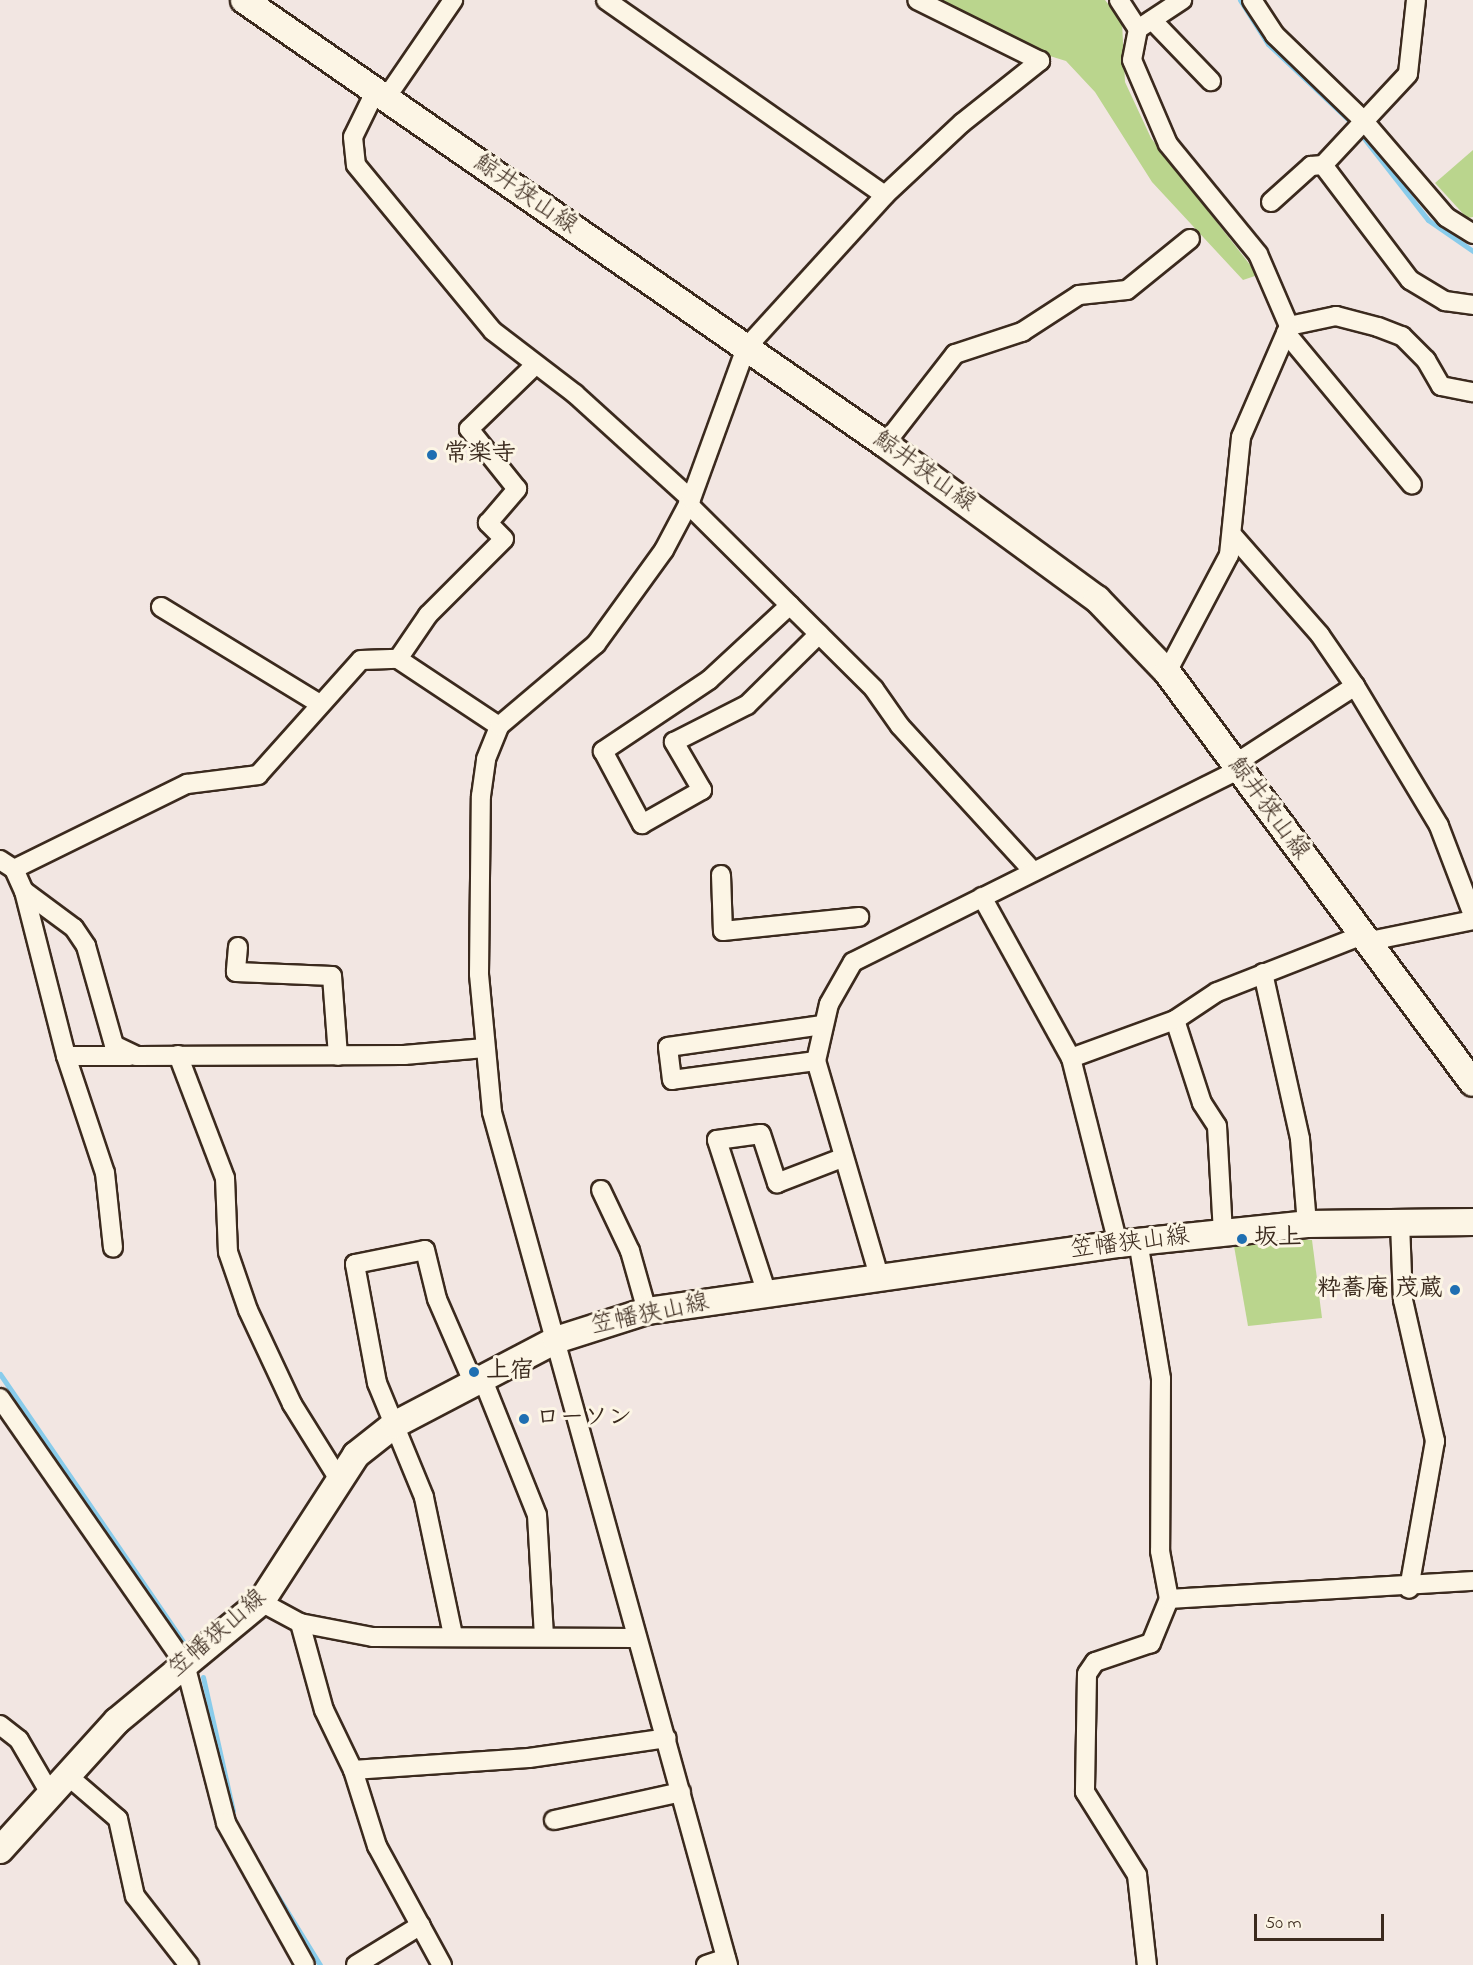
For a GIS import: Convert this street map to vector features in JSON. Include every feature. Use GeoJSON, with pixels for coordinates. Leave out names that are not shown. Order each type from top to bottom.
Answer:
{"type":"FeatureCollection","features":[{"type":"Feature","properties":{"kind":"main road","name":"鯨井狭山線"},"geometry":{"type":"LineString","coordinates":[[244,0],[885,444],[1097,599],[1167,672],[1363,939],[1473,1083]]}},
{"type":"Feature","properties":{"kind":"main road","name":"笠幡狭山線"},"geometry":{"type":"LineString","coordinates":[[0,1850],[117,1721],[261,1602],[285,1572],[338,1478],[356,1455],[394,1425],[556,1340],[647,1311],[879,1276],[1128,1243],[1307,1224],[1473,1222]]}},
{"type":"Feature","properties":{"kind":"street"},"geometry":{"type":"LineString","coordinates":[[453,0],[381,94],[353,137],[356,165],[493,332],[534,366],[575,394],[689,501],[819,634],[1034,871]]}},
{"type":"Feature","properties":{"kind":"street"},"geometry":{"type":"LineString","coordinates":[[606,0],[885,195]]}},
{"type":"Feature","properties":{"kind":"street"},"geometry":{"type":"LineString","coordinates":[[706,1965],[727,1962],[667,1738],[636,1638],[492,1112],[478,974],[481,796],[486,759],[499,726],[596,644],[631,600],[689,501],[746,348],[885,195],[962,123],[1040,61],[917,0]]}},
{"type":"Feature","properties":{"kind":"street"},"geometry":{"type":"LineString","coordinates":[[1119,0],[1211,81]]}},
{"type":"Feature","properties":{"kind":"street"},"geometry":{"type":"LineString","coordinates":[[1182,0],[1145,24],[1132,60],[1168,144],[1258,254],[1288,329],[1412,485]]}},
{"type":"Feature","properties":{"kind":"street"},"geometry":{"type":"LineString","coordinates":[[1252,0],[1275,35],[1363,120],[1446,217],[1473,234]]}},
{"type":"Feature","properties":{"kind":"street"},"geometry":{"type":"LineString","coordinates":[[1271,202],[1311,166],[1323,165],[1408,74],[1416,0]]}},
{"type":"Feature","properties":{"kind":"street"},"geometry":{"type":"LineString","coordinates":[[1323,165],[1410,280],[1445,301],[1473,305]]}},
{"type":"Feature","properties":{"kind":"street"},"geometry":{"type":"LineString","coordinates":[[885,444],[955,354],[1022,332],[1079,295],[1127,290],[1190,239]]}},
{"type":"Feature","properties":{"kind":"street"},"geometry":{"type":"LineString","coordinates":[[1288,329],[1336,316],[1378,327],[1402,336],[1426,360],[1441,386],[1473,392]]}},
{"type":"Feature","properties":{"kind":"street"},"geometry":{"type":"LineString","coordinates":[[1167,672],[1234,537],[1241,436],[1288,329]]}},
{"type":"Feature","properties":{"kind":"street"},"geometry":{"type":"LineString","coordinates":[[398,659],[428,615],[504,539],[488,523],[517,489],[469,429],[534,366]]}},
{"type":"Feature","properties":{"kind":"street"},"geometry":{"type":"LineString","coordinates":[[1234,537],[1320,634],[1355,686],[1439,826],[1473,915]]}},
{"type":"Feature","properties":{"kind":"street"},"geometry":{"type":"LineString","coordinates":[[790,605],[709,680],[603,751],[642,824],[702,790],[674,742],[747,705],[819,634]]}},
{"type":"Feature","properties":{"kind":"street"},"geometry":{"type":"LineString","coordinates":[[161,607],[318,703]]}},
{"type":"Feature","properties":{"kind":"street"},"geometry":{"type":"LineString","coordinates":[[113,1248],[105,1173],[66,1056],[24,891],[7,864],[188,784],[258,775],[318,703],[361,660],[398,659],[499,726]]}},
{"type":"Feature","properties":{"kind":"street"},"geometry":{"type":"LineString","coordinates":[[879,1276],[842,1158],[816,1061],[822,1025],[853,962],[1238,766],[1355,686]]}},
{"type":"Feature","properties":{"kind":"street"},"geometry":{"type":"LineString","coordinates":[[721,875],[723,931],[859,917]]}},
{"type":"Feature","properties":{"kind":"street"},"geometry":{"type":"LineString","coordinates":[[24,891],[74,928],[86,946],[114,1045],[137,1056]]}},
{"type":"Feature","properties":{"kind":"street"},"geometry":{"type":"LineString","coordinates":[[982,897],[1071,1058],[1128,1243],[1161,1379],[1160,1551],[1169,1599],[1150,1643],[1095,1662],[1087,1674],[1085,1792],[1137,1875],[1147,1965]]}},
{"type":"Feature","properties":{"kind":"street"},"geometry":{"type":"LineString","coordinates":[[1071,1058],[1175,1020],[1209,996],[1263,973],[1363,939],[1473,920]]}},
{"type":"Feature","properties":{"kind":"street"},"geometry":{"type":"LineString","coordinates":[[238,947],[236,972],[332,976],[338,1056]]}},
{"type":"Feature","properties":{"kind":"street"},"geometry":{"type":"LineString","coordinates":[[1263,973],[1300,1139],[1307,1224]]}},
{"type":"Feature","properties":{"kind":"street"},"geometry":{"type":"LineString","coordinates":[[1175,1020],[1202,1103],[1217,1126],[1223,1233]]}},
{"type":"Feature","properties":{"kind":"street"},"geometry":{"type":"LineString","coordinates":[[816,1061],[672,1080],[668,1047],[822,1025]]}},
{"type":"Feature","properties":{"kind":"street"},"geometry":{"type":"LineString","coordinates":[[66,1056],[338,1056],[485,1048]]}},
{"type":"Feature","properties":{"kind":"street"},"geometry":{"type":"LineString","coordinates":[[178,1055],[225,1178],[228,1252],[248,1310],[292,1404],[338,1478]]}},
{"type":"Feature","properties":{"kind":"street"},"geometry":{"type":"LineString","coordinates":[[767,1294],[717,1140],[761,1134],[777,1184],[842,1158]]}},
{"type":"Feature","properties":{"kind":"street"},"geometry":{"type":"LineString","coordinates":[[602,1190],[630,1251],[647,1311]]}},
{"type":"Feature","properties":{"kind":"street"},"geometry":{"type":"LineString","coordinates":[[1400,1223],[1403,1300],[1435,1441],[1409,1589]]}},
{"type":"Feature","properties":{"kind":"street"},"geometry":{"type":"LineString","coordinates":[[453,1635],[424,1497],[377,1383],[356,1264],[425,1250],[437,1299],[479,1382],[537,1515],[544,1635]]}},
{"type":"Feature","properties":{"kind":"street"},"geometry":{"type":"LineString","coordinates":[[0,1398],[185,1664],[226,1823],[305,1965]]}},
{"type":"Feature","properties":{"kind":"street"},"geometry":{"type":"LineString","coordinates":[[1169,1599],[1409,1589],[1473,1581]]}},
{"type":"Feature","properties":{"kind":"street"},"geometry":{"type":"LineString","coordinates":[[261,1602],[300,1623],[373,1636],[544,1635],[636,1638]]}},
{"type":"Feature","properties":{"kind":"street"},"geometry":{"type":"LineString","coordinates":[[300,1623],[324,1710],[353,1770],[377,1846],[442,1965]]}},
{"type":"Feature","properties":{"kind":"street"},"geometry":{"type":"LineString","coordinates":[[0,1725],[19,1740],[51,1795]]}},
{"type":"Feature","properties":{"kind":"street"},"geometry":{"type":"LineString","coordinates":[[353,1770],[529,1758],[667,1738]]}},
{"type":"Feature","properties":{"kind":"street"},"geometry":{"type":"LineString","coordinates":[[68,1776],[118,1819],[135,1896],[189,1965]]}},
{"type":"Feature","properties":{"kind":"street"},"geometry":{"type":"LineString","coordinates":[[554,1820],[681,1792]]}},
{"type":"Feature","properties":{"kind":"street"},"geometry":{"type":"LineString","coordinates":[[356,1965],[420,1925]]}},
{"type":"Feature","properties":{"kind":"green space"},"geometry":{"type":"Polygon","coordinates":[[[937,0],[1105,0],[1122,22],[1125,82],[1151,138],[1258,275],[1243,280],[1152,182],[1095,92],[1066,61],[1024,48],[937,0]]]}},
{"type":"Feature","properties":{"kind":"green space"},"geometry":{"type":"Polygon","coordinates":[[[1473,150],[1473,217],[1467,218],[1435,183],[1473,150]]]}},
{"type":"Feature","properties":{"kind":"green space"},"geometry":{"type":"Polygon","coordinates":[[[1287,1239],[1312,1240],[1322,1318],[1248,1326],[1234,1246],[1287,1239]]]}},
{"type":"Feature","properties":{"kind":"waterway"},"geometry":{"type":"LineString","coordinates":[[1240,0],[1268,44],[1353,124]]}},
{"type":"Feature","properties":{"kind":"waterway"},"geometry":{"type":"LineString","coordinates":[[1363,137],[1428,220],[1473,251]]}},
{"type":"Feature","properties":{"kind":"waterway"},"geometry":{"type":"LineString","coordinates":[[0,1374],[185,1644]]}},
{"type":"Feature","properties":{"kind":"waterway"},"geometry":{"type":"LineString","coordinates":[[203,1677],[233,1811]]}},
{"type":"Feature","properties":{"kind":"waterway"},"geometry":{"type":"LineString","coordinates":[[269,1882],[320,1965]]}},
{"type":"Feature","properties":{"kind":"place","name":"常楽寺"},"geometry":{"type":"Point","coordinates":[432,455]}},
{"type":"Feature","properties":{"kind":"place","name":"坂上"},"geometry":{"type":"Point","coordinates":[1242,1239]}},
{"type":"Feature","properties":{"kind":"place","name":"粋蕎庵 茂蔵"},"geometry":{"type":"Point","coordinates":[1455,1290]}},
{"type":"Feature","properties":{"kind":"place","name":"上宿"},"geometry":{"type":"Point","coordinates":[474,1372]}},
{"type":"Feature","properties":{"kind":"place","name":"ローソン"},"geometry":{"type":"Point","coordinates":[524,1419]}}]}
